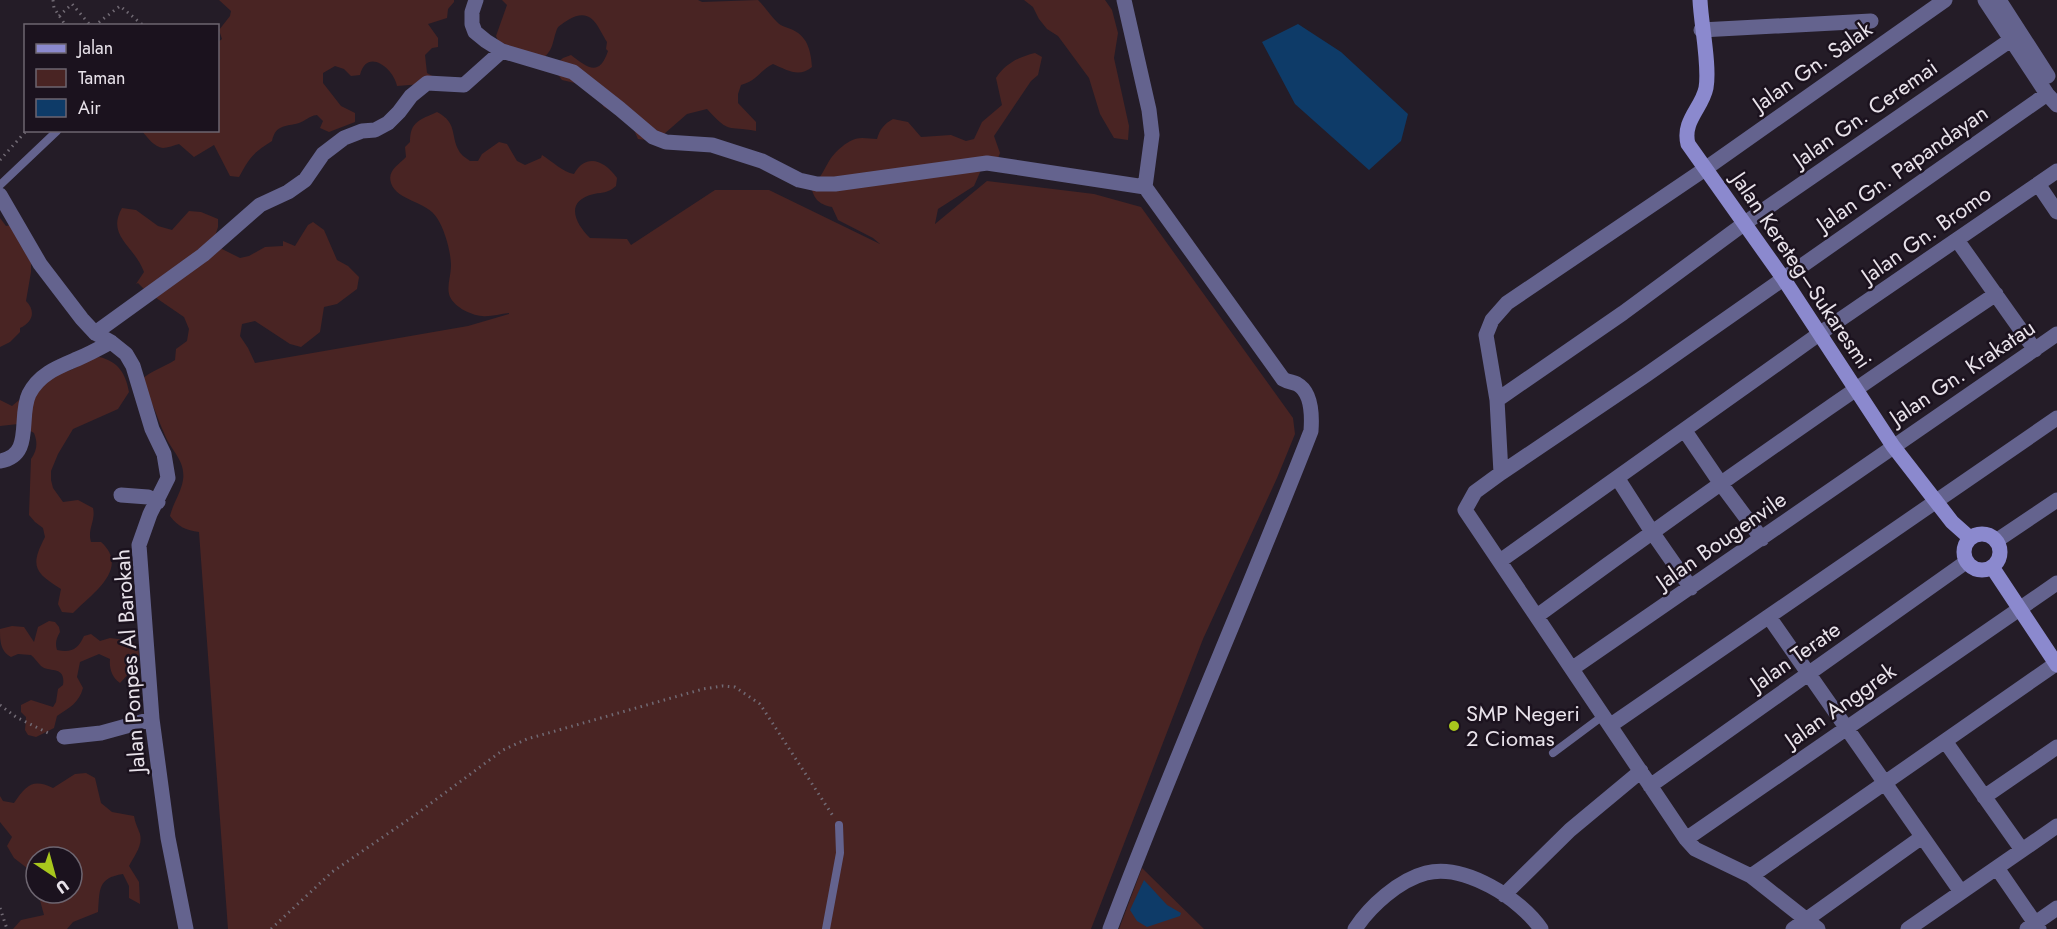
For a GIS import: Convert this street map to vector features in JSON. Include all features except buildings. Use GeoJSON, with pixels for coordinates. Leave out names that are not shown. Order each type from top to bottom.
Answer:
{"type":"FeatureCollection","features":[{"type":"Feature","properties":{"kind":"street"},"geometry":{"type":"LineString","coordinates":[[476,0],[471,19],[475,32],[502,51],[573,72],[652,137],[666,142],[712,145],[738,152],[799,180],[817,184],[835,184],[987,163],[1145,187]]}},
{"type":"Feature","properties":{"kind":"street"},"geometry":{"type":"LineString","coordinates":[[1110,929],[1143,840],[1274,525],[1311,431],[1312,417],[1303,388],[1283,379],[1145,187],[1152,135],[1149,110],[1124,0]]}},
{"type":"Feature","properties":{"kind":"street","name":"Jalan Kereteg–Sukaresmi"},"geometry":{"type":"LineString","coordinates":[[1700,0],[1707,78],[1705,91],[1689,123],[1686,136],[1688,144],[1783,278],[1893,446],[1952,522],[1970,538]]}},
{"type":"Feature","properties":{"kind":"street","name":"Jalan Gn. Salak"},"geometry":{"type":"LineString","coordinates":[[1501,473],[1497,400],[1486,335],[1492,320],[1507,303],[1704,169],[1945,0]]}},
{"type":"Feature","properties":{"kind":"street"},"geometry":{"type":"LineString","coordinates":[[1985,0],[2052,100]]}},
{"type":"Feature","properties":{"kind":"street"},"geometry":{"type":"LineString","coordinates":[[1999,0],[2048,76]]}},
{"type":"Feature","properties":{"kind":"street"},"geometry":{"type":"LineString","coordinates":[[1701,30],[1871,21]]}},
{"type":"Feature","properties":{"kind":"street","name":"Jalan Gn. Ceremai"},"geometry":{"type":"LineString","coordinates":[[1497,400],[1623,313],[1745,223],[2012,39]]}},
{"type":"Feature","properties":{"kind":"street"},"geometry":{"type":"LineString","coordinates":[[95,333],[203,255],[255,208],[288,192],[305,180],[323,154],[344,138],[362,131],[375,130],[388,123],[411,96],[427,83],[464,85],[502,51]]}},
{"type":"Feature","properties":{"kind":"street","name":"Jalan Gn. Papandayan"},"geometry":{"type":"LineString","coordinates":[[1500,561],[1465,510],[1475,492],[1783,278],[2052,100]]}},
{"type":"Feature","properties":{"kind":"street","name":"Jalan Gn. Bromo"},"geometry":{"type":"LineString","coordinates":[[1500,561],[1820,334],[2057,171]]}},
{"type":"Feature","properties":{"kind":"street"},"geometry":{"type":"LineString","coordinates":[[2038,184],[2057,212]]}},
{"type":"Feature","properties":{"kind":"street","name":"Jalan Ponpes Al Barokah"},"geometry":{"type":"LineString","coordinates":[[0,195],[40,264],[82,319],[95,333],[126,354],[133,366],[152,429],[164,454],[168,478],[150,514],[139,545],[152,719],[168,838],[186,929]]}},
{"type":"Feature","properties":{"kind":"street"},"geometry":{"type":"LineString","coordinates":[[1958,240],[2035,350]]}},
{"type":"Feature","properties":{"kind":"street"},"geometry":{"type":"LineString","coordinates":[[1537,616],[1856,388],[1996,294]]}},
{"type":"Feature","properties":{"kind":"street","name":"Jalan Gn. Krakatau"},"geometry":{"type":"LineString","coordinates":[[1893,446],[2057,334]]}},
{"type":"Feature","properties":{"kind":"street"},"geometry":{"type":"LineString","coordinates":[[0,461],[9,459],[19,451],[25,426],[26,403],[30,392],[41,378],[51,370],[111,342]]}},
{"type":"Feature","properties":{"kind":"street"},"geometry":{"type":"LineString","coordinates":[[1608,720],[1769,617],[2057,418]]}},
{"type":"Feature","properties":{"kind":"street"},"geometry":{"type":"LineString","coordinates":[[1685,431],[1762,539]]}},
{"type":"Feature","properties":{"kind":"street","name":"Jalan Bougenvile"},"geometry":{"type":"LineString","coordinates":[[1573,668],[1893,446]]}},
{"type":"Feature","properties":{"kind":"street"},"geometry":{"type":"LineString","coordinates":[[1618,479],[1691,588]]}},
{"type":"Feature","properties":{"kind":"street"},"geometry":{"type":"LineString","coordinates":[[121,495],[148,498],[158,502]]}},
{"type":"Feature","properties":{"kind":"street"},"geometry":{"type":"LineString","coordinates":[[1996,541],[2057,500]]}},
{"type":"Feature","properties":{"kind":"street"},"geometry":{"type":"LineString","coordinates":[[1981,534],[1992,537],[1996,541],[2000,555],[1992,567],[1978,570],[1966,562],[1964,549],[1970,538],[1981,534]]}},
{"type":"Feature","properties":{"kind":"street"},"geometry":{"type":"LineString","coordinates":[[1500,561],[1686,839],[1695,849],[1750,876],[1812,924]]}},
{"type":"Feature","properties":{"kind":"street","name":"Jalan Terate"},"geometry":{"type":"LineString","coordinates":[[1650,786],[1966,562]]}},
{"type":"Feature","properties":{"kind":"street"},"geometry":{"type":"LineString","coordinates":[[1750,876],[2057,664],[1992,567]]}},
{"type":"Feature","properties":{"kind":"street","name":"Jalan Anggrek"},"geometry":{"type":"LineString","coordinates":[[1686,839],[2057,583]]}},
{"type":"Feature","properties":{"kind":"street"},"geometry":{"type":"LineString","coordinates":[[1769,617],[1961,892]]}},
{"type":"Feature","properties":{"kind":"street"},"geometry":{"type":"LineString","coordinates":[[64,737],[100,733],[152,719]]}},
{"type":"Feature","properties":{"kind":"street"},"geometry":{"type":"LineString","coordinates":[[1945,741],[2022,850]]}},
{"type":"Feature","properties":{"kind":"street"},"geometry":{"type":"LineString","coordinates":[[1984,797],[2057,747]]}},
{"type":"Feature","properties":{"kind":"street"},"geometry":{"type":"LineString","coordinates":[[1504,895],[1570,830],[1641,771]]}},
{"type":"Feature","properties":{"kind":"street"},"geometry":{"type":"LineString","coordinates":[[1908,929],[2057,826]]}},
{"type":"Feature","properties":{"kind":"street"},"geometry":{"type":"LineString","coordinates":[[1793,929],[1812,924],[1922,837]]}},
{"type":"Feature","properties":{"kind":"street"},"geometry":{"type":"LineString","coordinates":[[1997,868],[2034,927],[2057,908]]}},
{"type":"Feature","properties":{"kind":"street"},"geometry":{"type":"LineString","coordinates":[[1355,929],[1381,898],[1426,873],[1455,872],[1497,889],[1532,915],[1541,929]]}},
{"type":"Feature","properties":{"kind":"lane"},"geometry":{"type":"LineString","coordinates":[[0,185],[56,132]]}},
{"type":"Feature","properties":{"kind":"lane"},"geometry":{"type":"LineString","coordinates":[[1553,753],[1608,720]]}},
{"type":"Feature","properties":{"kind":"lane"},"geometry":{"type":"LineString","coordinates":[[826,929],[840,853],[839,825]]}},
{"type":"Feature","properties":{"kind":"path"},"geometry":{"type":"LineString","coordinates":[[53,0],[54,8],[65,24]]}},
{"type":"Feature","properties":{"kind":"path"},"geometry":{"type":"LineString","coordinates":[[59,16],[72,3],[90,24]]}},
{"type":"Feature","properties":{"kind":"path"},"geometry":{"type":"LineString","coordinates":[[95,24],[120,6],[142,24]]}},
{"type":"Feature","properties":{"kind":"path"},"geometry":{"type":"LineString","coordinates":[[0,160],[25,132]]}},
{"type":"Feature","properties":{"kind":"path"},"geometry":{"type":"LineString","coordinates":[[271,929],[333,872],[503,750],[527,739],[703,689],[722,686],[735,687],[760,704],[839,825]]}},
{"type":"Feature","properties":{"kind":"path"},"geometry":{"type":"LineString","coordinates":[[0,705],[37,729],[64,737]]}},
{"type":"Feature","properties":{"kind":"path"},"geometry":{"type":"LineString","coordinates":[[0,908],[7,929]]}},
{"type":"Feature","properties":{"kind":"green space"},"geometry":{"type":"Polygon","coordinates":[[[219,0],[454,0],[448,9],[447,18],[428,24],[438,38],[438,47],[432,48],[425,55],[427,73],[434,77],[422,84],[397,86],[391,73],[374,62],[363,67],[360,75],[351,76],[344,69],[335,66],[323,73],[323,83],[341,106],[355,113],[355,122],[329,132],[320,128],[323,121],[317,115],[282,127],[276,132],[272,141],[252,156],[239,177],[230,176],[214,145],[194,157],[179,144],[165,148],[157,146],[143,132],[219,132],[219,41],[222,39],[219,30],[230,16],[231,11],[219,0]]]}},
{"type":"Feature","properties":{"kind":"green space"},"geometry":{"type":"Polygon","coordinates":[[[502,0],[698,0],[702,2],[758,0],[779,24],[802,37],[810,51],[812,67],[798,72],[773,64],[751,81],[741,85],[738,103],[756,122],[756,131],[725,126],[707,109],[687,114],[656,141],[638,139],[630,121],[604,107],[598,99],[579,84],[562,80],[556,72],[556,64],[571,55],[592,68],[601,65],[608,51],[607,42],[597,24],[583,15],[576,16],[560,25],[551,49],[542,59],[500,45],[496,36],[507,5],[502,0]]]}},
{"type":"Feature","properties":{"kind":"green space"},"geometry":{"type":"Polygon","coordinates":[[[1024,0],[1105,0],[1112,10],[1118,33],[1114,58],[1129,126],[1128,140],[1114,138],[1100,114],[1089,78],[1058,36],[1047,29],[1033,7],[1024,0]]]}},
{"type":"Feature","properties":{"kind":"green space"},"geometry":{"type":"Polygon","coordinates":[[[1035,53],[1042,57],[1038,75],[1031,81],[994,136],[1000,153],[997,161],[981,170],[974,186],[938,209],[935,224],[987,181],[1094,194],[1141,207],[1293,418],[1295,434],[1203,639],[1091,929],[228,929],[199,532],[183,527],[170,516],[182,485],[182,467],[140,381],[148,374],[175,360],[176,349],[187,341],[189,329],[184,317],[138,283],[136,284],[144,272],[119,233],[117,226],[122,208],[136,210],[158,226],[172,230],[189,211],[201,212],[218,219],[214,239],[222,249],[240,258],[265,247],[283,246],[283,241],[295,246],[308,225],[313,222],[324,230],[337,260],[348,266],[359,277],[357,289],[337,304],[324,307],[320,332],[301,347],[290,344],[255,321],[242,324],[240,336],[255,363],[468,326],[509,314],[477,315],[467,312],[454,302],[449,294],[450,254],[440,223],[432,212],[399,194],[391,183],[392,171],[406,157],[405,147],[410,142],[414,125],[437,112],[448,120],[459,151],[470,161],[478,161],[482,154],[499,142],[507,144],[517,161],[525,165],[541,158],[542,155],[562,169],[574,174],[579,167],[589,161],[601,163],[606,167],[617,178],[616,186],[608,191],[585,197],[576,207],[575,213],[580,226],[590,238],[627,239],[631,245],[715,190],[769,190],[880,244],[838,220],[832,207],[817,200],[810,184],[819,178],[842,146],[852,140],[862,138],[877,139],[883,127],[893,119],[908,122],[921,137],[951,135],[966,141],[974,139],[982,122],[1002,105],[996,78],[1013,61],[1035,53]]]}},
{"type":"Feature","properties":{"kind":"green space"},"geometry":{"type":"Polygon","coordinates":[[[0,218],[6,226],[11,225],[31,263],[26,301],[32,316],[10,342],[0,347],[0,218]]]}},
{"type":"Feature","properties":{"kind":"green space"},"geometry":{"type":"Polygon","coordinates":[[[99,357],[120,369],[129,392],[118,409],[73,429],[58,454],[51,471],[51,480],[53,488],[63,502],[78,500],[93,508],[91,542],[101,542],[109,552],[112,562],[110,571],[98,589],[73,613],[62,612],[58,604],[61,589],[40,573],[36,562],[45,537],[43,528],[29,515],[31,459],[36,446],[34,433],[18,424],[0,426],[0,400],[12,406],[54,370],[67,371],[92,358],[99,357]]]}},
{"type":"Feature","properties":{"kind":"green space"},"geometry":{"type":"Polygon","coordinates":[[[49,621],[55,622],[59,627],[57,650],[74,649],[84,636],[91,634],[100,641],[110,638],[133,641],[139,653],[133,669],[120,683],[112,672],[110,659],[99,654],[80,662],[77,677],[83,688],[79,698],[57,716],[54,728],[36,737],[28,735],[25,730],[26,717],[21,712],[21,705],[31,700],[53,707],[58,689],[63,685],[62,675],[44,668],[31,655],[18,654],[11,657],[7,655],[1,645],[0,629],[12,626],[24,627],[34,642],[38,627],[49,621]]]}},
{"type":"Feature","properties":{"kind":"green space"},"geometry":{"type":"Polygon","coordinates":[[[86,773],[95,778],[101,803],[112,812],[134,816],[141,838],[138,851],[129,866],[139,882],[140,904],[129,898],[129,886],[123,874],[104,882],[100,891],[98,912],[73,922],[67,929],[13,929],[21,920],[44,915],[41,905],[84,905],[84,845],[24,845],[24,866],[14,858],[7,846],[12,837],[0,822],[0,796],[3,801],[14,803],[31,785],[40,784],[53,788],[75,774],[86,773]]]}},
{"type":"Feature","properties":{"kind":"green space"},"geometry":{"type":"Polygon","coordinates":[[[1142,868],[1204,929],[1119,929],[1142,868]]]}},
{"type":"Feature","properties":{"kind":"water"},"geometry":{"type":"Polygon","coordinates":[[[1298,24],[1341,52],[1408,114],[1401,141],[1369,170],[1295,104],[1262,42],[1298,24]]]}},
{"type":"Feature","properties":{"kind":"water"},"geometry":{"type":"Polygon","coordinates":[[[1144,880],[1167,905],[1181,913],[1180,916],[1147,927],[1137,921],[1130,910],[1144,880]]]}},
{"type":"Feature","properties":{"kind":"place","name":"SMP Negeri 2 Ciomas"},"geometry":{"type":"Point","coordinates":[1454,726]}}]}
